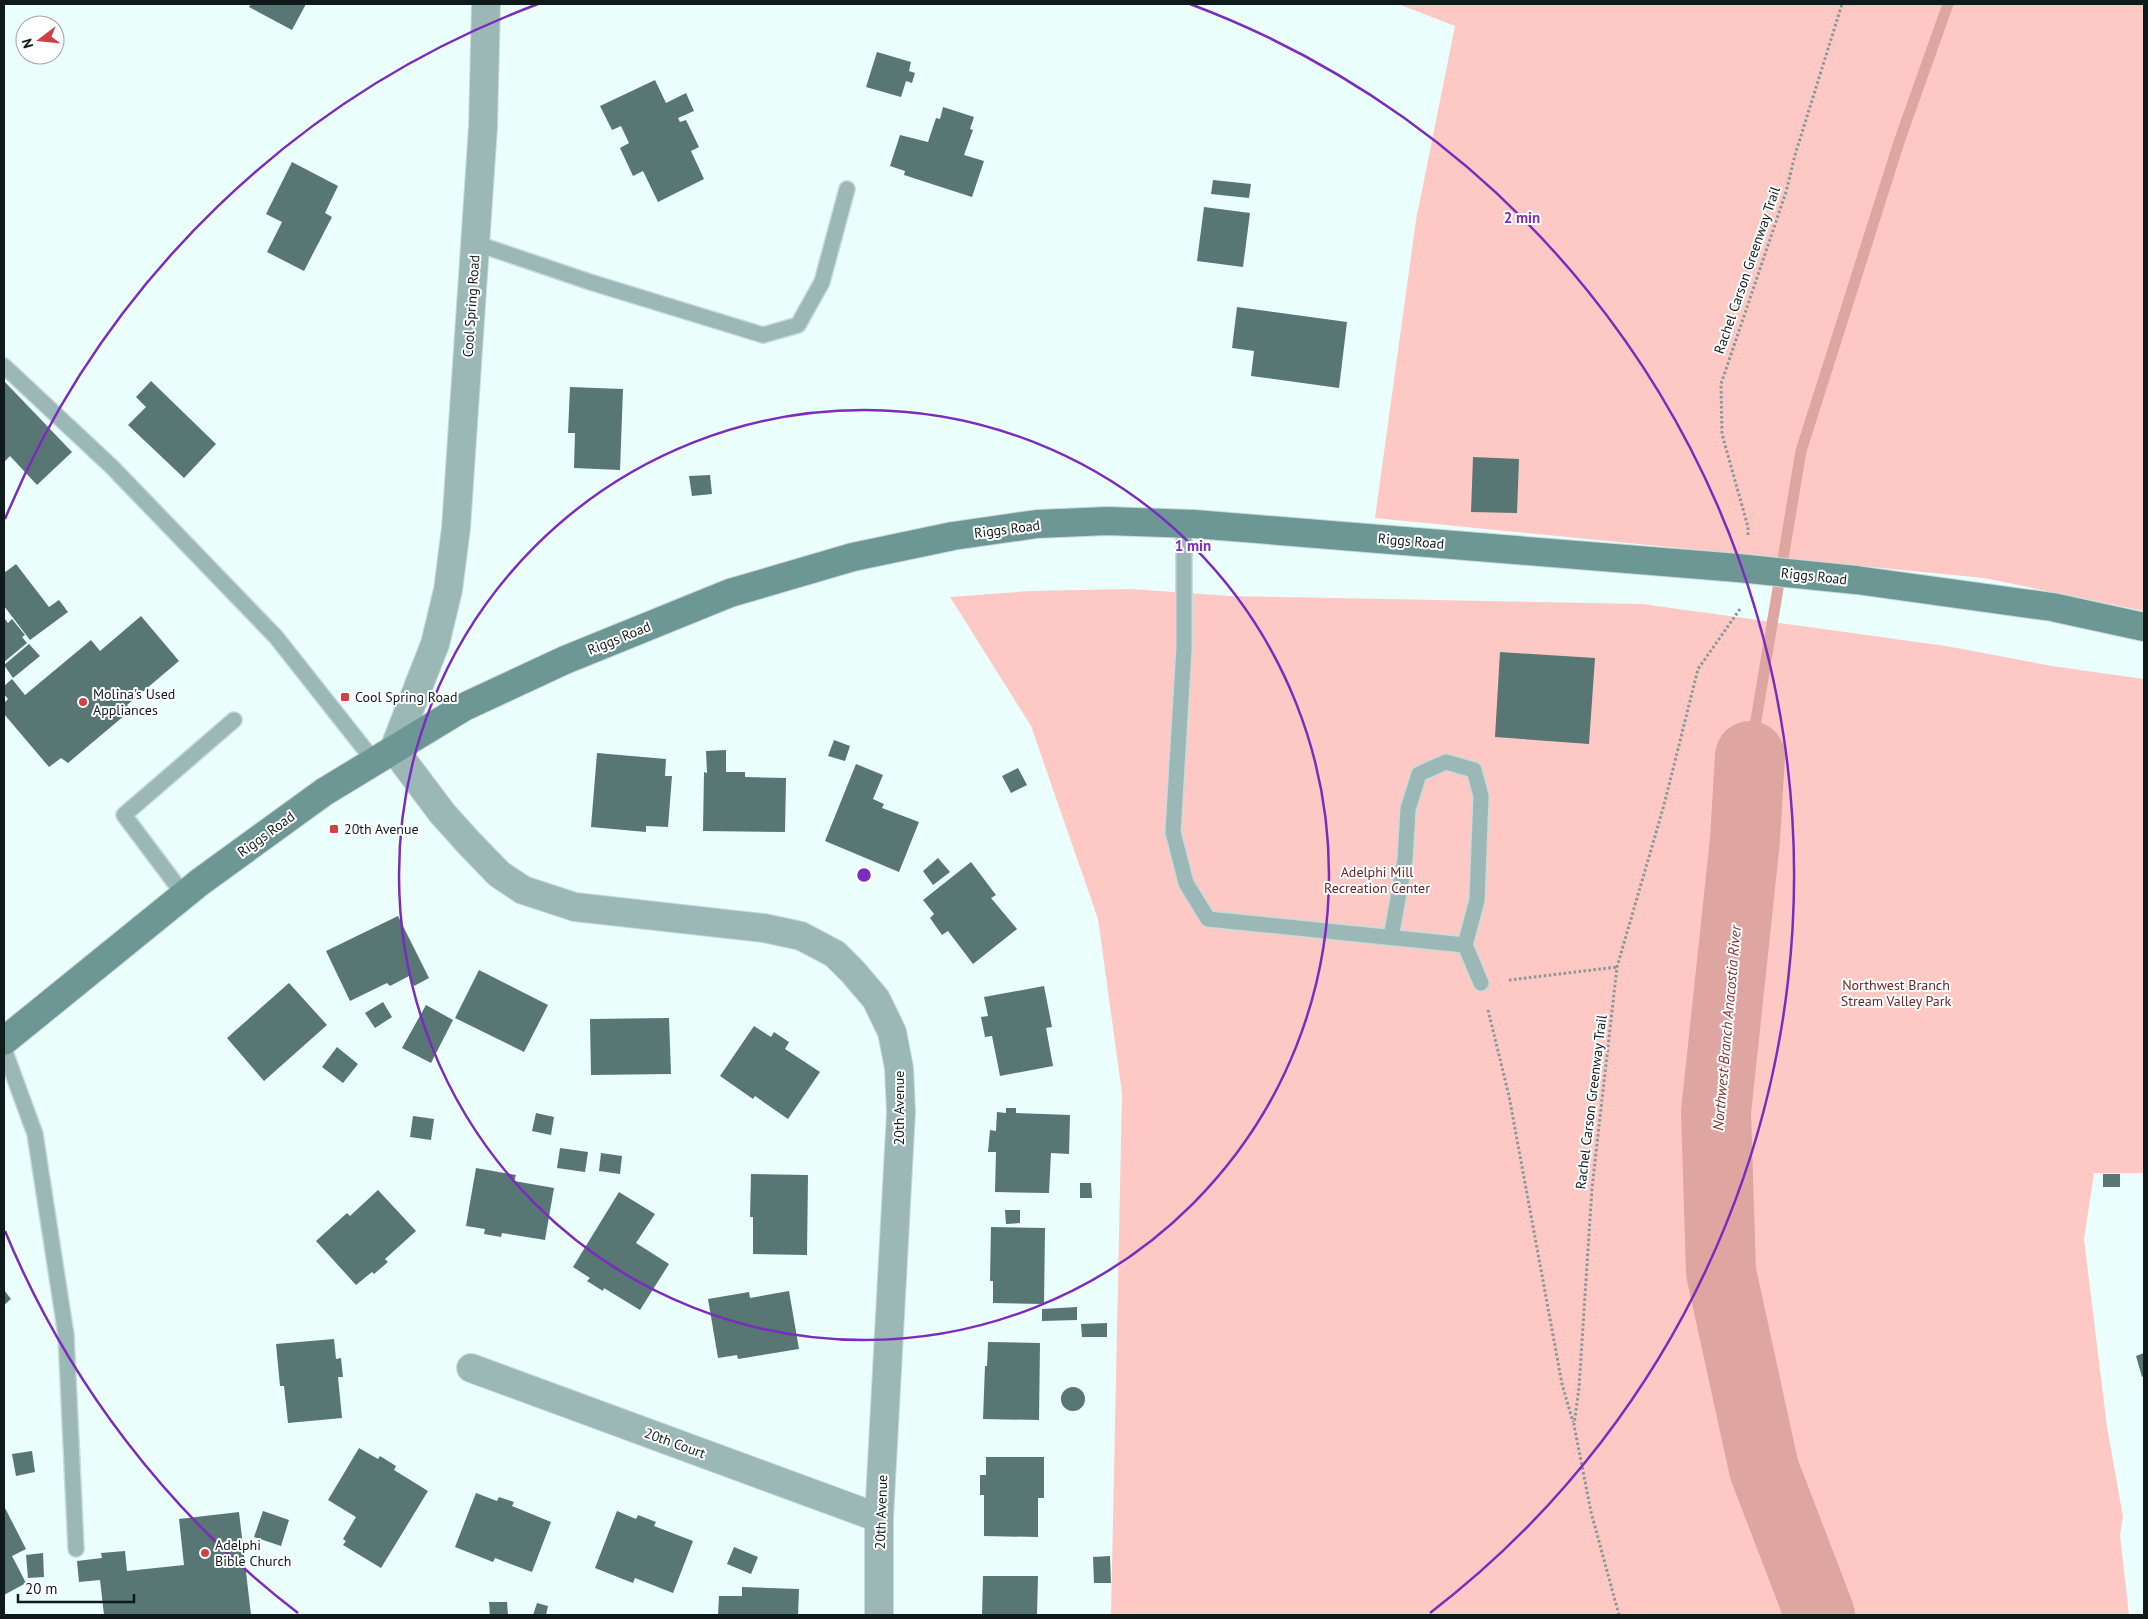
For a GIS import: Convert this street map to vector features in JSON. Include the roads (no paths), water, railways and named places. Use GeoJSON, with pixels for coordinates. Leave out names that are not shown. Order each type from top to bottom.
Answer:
{"type":"FeatureCollection","features":[{"type":"Feature","properties":{"kind":"main road","name":"Riggs Road"},"geometry":{"type":"LineString","coordinates":[[4,1041],[184,895],[324,792],[464,706],[565,660],[730,593],[853,557],[953,536],[1037,524],[1107,521],[1184,523],[1738,568],[1856,580],[2052,607],[2144,627]]}},
{"type":"Feature","properties":{"kind":"street","name":"Cool Spring Road"},"geometry":{"type":"LineString","coordinates":[[384,755],[435,644],[448,590],[456,528],[483,127],[486,4]]}},
{"type":"Feature","properties":{"kind":"street","name":"20th Avenue"},"geometry":{"type":"LineString","coordinates":[[384,755],[442,813],[498,874],[523,890],[575,907],[764,928],[801,936],[835,954],[854,972],[876,999],[892,1032],[899,1068],[901,1112],[879,1518],[879,1615]]}},
{"type":"Feature","properties":{"kind":"street","name":"20th Court"},"geometry":{"type":"LineString","coordinates":[[471,1368],[879,1518]]}},
{"type":"Feature","properties":{"kind":"lane"},"geometry":{"type":"LineString","coordinates":[[475,243],[590,282],[763,335],[798,325],[822,282],[847,189]]}},
{"type":"Feature","properties":{"kind":"lane"},"geometry":{"type":"LineString","coordinates":[[4,366],[112,466],[276,638],[384,755]]}},
{"type":"Feature","properties":{"kind":"lane"},"geometry":{"type":"LineString","coordinates":[[1184,523],[1184,648],[1172,832],[1186,883],[1208,919],[1465,945]]}},
{"type":"Feature","properties":{"kind":"lane"},"geometry":{"type":"LineString","coordinates":[[184,895],[124,815],[234,720]]}},
{"type":"Feature","properties":{"kind":"lane"},"geometry":{"type":"LineString","coordinates":[[1391,937],[1405,860],[1408,809],[1419,774],[1446,762],[1474,770],[1480,796],[1477,900],[1465,945],[1481,983]]}},
{"type":"Feature","properties":{"kind":"lane"},"geometry":{"type":"LineString","coordinates":[[4,1049],[35,1134],[66,1336],[76,1549]]}},
{"type":"Feature","properties":{"kind":"waterway"},"geometry":{"type":"LineString","coordinates":[[1750,756],[1801,451],[1900,139],[1948,4]]}},
{"type":"Feature","properties":{"kind":"waterway","name":"Northwest Branch Anacostia River"},"geometry":{"type":"LineString","coordinates":[[1750,756],[1745,840],[1716,1112],[1721,1272],[1764,1469],[1820,1615]]}},
{"type":"Feature","properties":{"kind":"place","name":"Cool Spring Road"},"geometry":{"type":"Point","coordinates":[345,697]}},
{"type":"Feature","properties":{"kind":"place","name":"Molina's Used Appliances"},"geometry":{"type":"Point","coordinates":[83,702]}},
{"type":"Feature","properties":{"kind":"place","name":"20th Avenue"},"geometry":{"type":"Point","coordinates":[334,829]}},
{"type":"Feature","properties":{"kind":"place","name":"Adelphi Bible Church"},"geometry":{"type":"Point","coordinates":[205,1553]}},
{"type":"Feature","properties":{"kind":"park label","name":"Adelphi Mill Recreation Center"},"geometry":{"type":"Point","coordinates":[1377,880]}},
{"type":"Feature","properties":{"kind":"park label","name":"Northwest Branch Stream Valley Park"},"geometry":{"type":"Point","coordinates":[1896,994]}}]}
